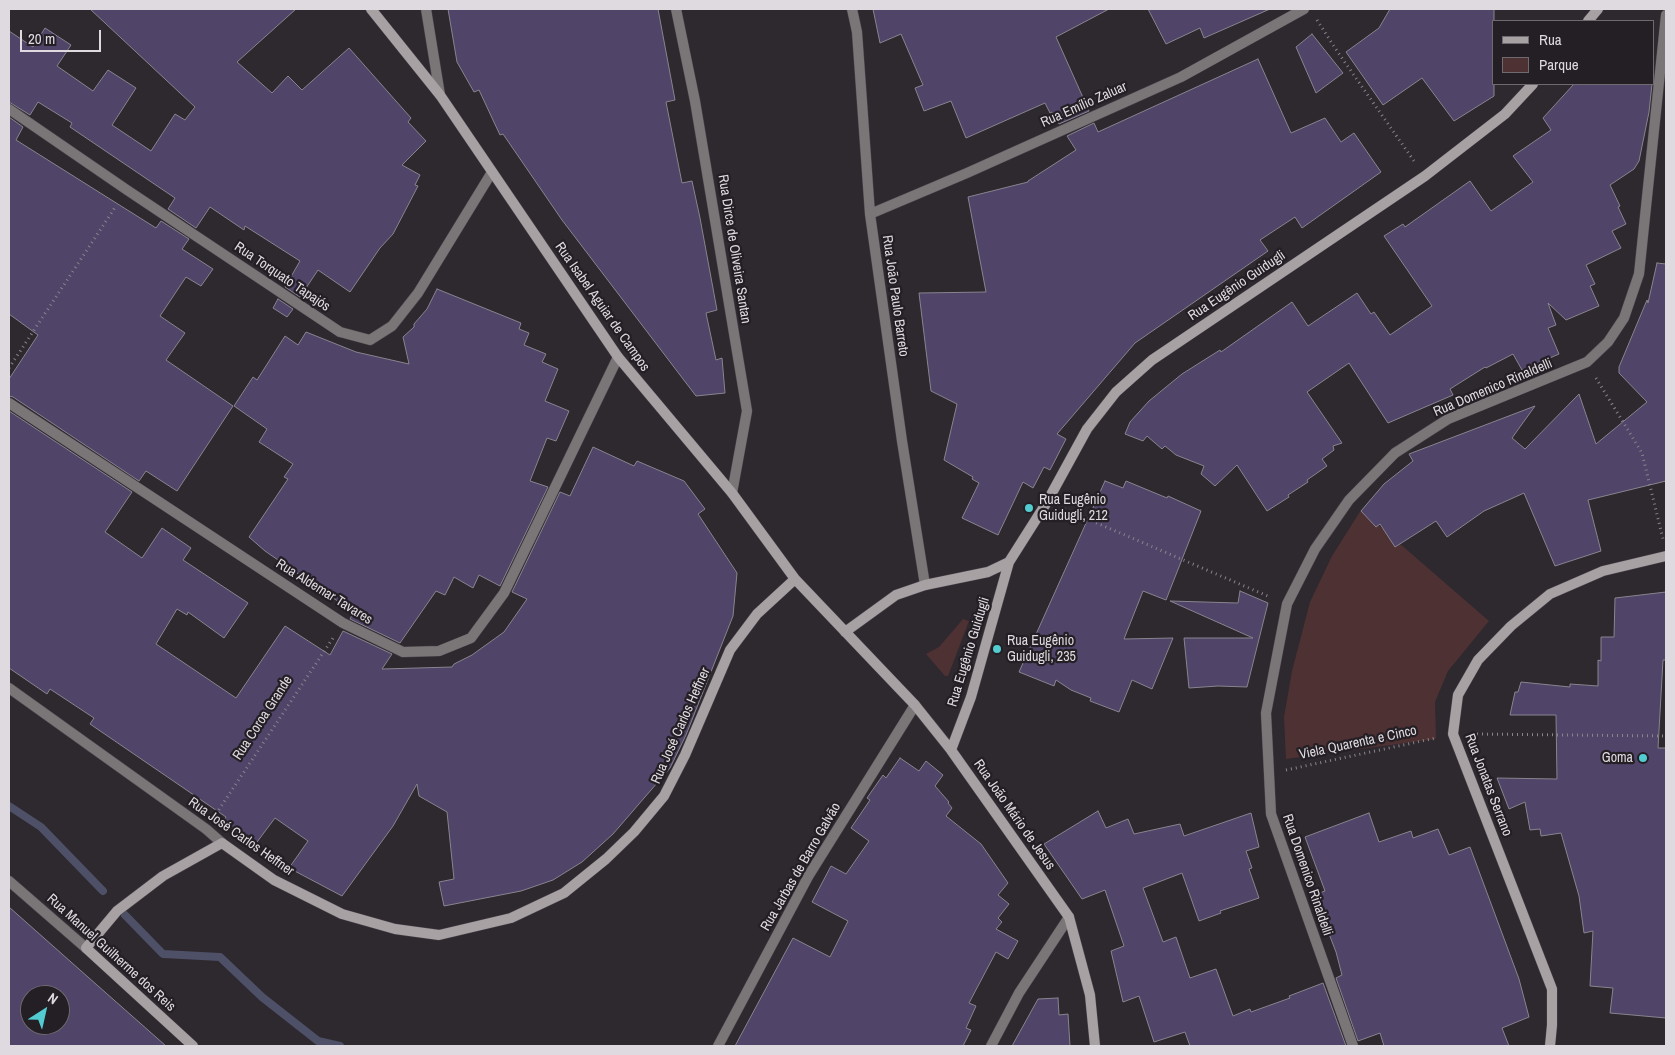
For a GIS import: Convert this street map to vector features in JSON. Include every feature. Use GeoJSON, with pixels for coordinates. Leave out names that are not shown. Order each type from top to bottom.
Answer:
{"type":"FeatureCollection","features":[{"type":"Feature","properties":{"kind":"main road","name":"Rua Isabel Aguiar de Campos"},"geometry":{"type":"LineString","coordinates":[[371,9],[440,95],[618,357],[732,493],[795,579],[845,632]]}},
{"type":"Feature","properties":{"kind":"main road"},"geometry":{"type":"LineString","coordinates":[[1589,20],[1598,9]]}},
{"type":"Feature","properties":{"kind":"main road","name":"Rua Eugênio Guidugli"},"geometry":{"type":"LineString","coordinates":[[951,750],[971,697],[1009,562],[1047,502],[1087,429],[1116,392],[1152,360],[1425,176],[1505,114],[1532,85]]}},
{"type":"Feature","properties":{"kind":"main road","name":"Rua Jonatas Serrano"},"geometry":{"type":"LineString","coordinates":[[1550,1046],[1552,989],[1453,734],[1458,696],[1478,660],[1518,620],[1550,594],[1603,571],[1666,556]]}},
{"type":"Feature","properties":{"kind":"main road"},"geometry":{"type":"LineString","coordinates":[[845,632],[896,595],[925,585],[988,572],[1009,562]]}},
{"type":"Feature","properties":{"kind":"main road","name":"Rua José Carlos Heffner"},"geometry":{"type":"LineString","coordinates":[[222,843],[274,880],[325,906],[342,914],[395,929],[439,935],[511,918],[564,893],[606,860],[634,832],[664,796],[685,755],[730,650],[757,614],[795,579]]}},
{"type":"Feature","properties":{"kind":"main road","name":"Rua João Mário de Jesus"},"geometry":{"type":"LineString","coordinates":[[845,632],[915,705],[951,750],[1069,917],[1090,995],[1095,1046]]}},
{"type":"Feature","properties":{"kind":"main road"},"geometry":{"type":"LineString","coordinates":[[86,948],[117,912],[155,882],[222,843]]}},
{"type":"Feature","properties":{"kind":"main road","name":"Rua Manuel Guilherme dos Reis"},"geometry":{"type":"LineString","coordinates":[[86,948],[193,1046]]}},
{"type":"Feature","properties":{"kind":"street"},"geometry":{"type":"LineString","coordinates":[[426,9],[440,95]]}},
{"type":"Feature","properties":{"kind":"street","name":"Rua Dirce de Oliveira Santan"},"geometry":{"type":"LineString","coordinates":[[676,9],[695,101],[746,411],[732,493]]}},
{"type":"Feature","properties":{"kind":"street","name":"Rua João Paulo Barreto"},"geometry":{"type":"LineString","coordinates":[[852,9],[856,32],[870,214],[902,441],[925,585]]}},
{"type":"Feature","properties":{"kind":"street","name":"Rua Emílio Zaluar"},"geometry":{"type":"LineString","coordinates":[[870,214],[976,169],[1181,77],[1304,9]]}},
{"type":"Feature","properties":{"kind":"street","name":"Rua Domenico Rinaldelli"},"geometry":{"type":"LineString","coordinates":[[1353,1046],[1271,814],[1266,713],[1287,604],[1315,549],[1349,500],[1396,453],[1448,419],[1587,362],[1608,342],[1624,318],[1639,274],[1666,15]]}},
{"type":"Feature","properties":{"kind":"street","name":"Rua Torquato Tapajós"},"geometry":{"type":"LineString","coordinates":[[9,109],[126,190],[340,332],[370,340],[392,326],[418,293],[492,172]]}},
{"type":"Feature","properties":{"kind":"street","name":"Rua Aldemar Tavares"},"geometry":{"type":"LineString","coordinates":[[9,403],[342,623],[403,652],[439,651],[471,638],[504,594],[618,357]]}},
{"type":"Feature","properties":{"kind":"street","name":"Rua José Carlos Heffner"},"geometry":{"type":"LineString","coordinates":[[9,688],[206,829],[222,843]]}},
{"type":"Feature","properties":{"kind":"street","name":"Rua Jarbas de Barro Galvão"},"geometry":{"type":"LineString","coordinates":[[718,1046],[809,875],[915,705]]}},
{"type":"Feature","properties":{"kind":"street","name":"Rua Manuel Guilherme dos Reis"},"geometry":{"type":"LineString","coordinates":[[9,881],[86,948]]}},
{"type":"Feature","properties":{"kind":"street"},"geometry":{"type":"LineString","coordinates":[[992,1046],[1019,994],[1069,917]]}},
{"type":"Feature","properties":{"kind":"path"},"geometry":{"type":"LineString","coordinates":[[1314,16],[1425,176]]}},
{"type":"Feature","properties":{"kind":"path"},"geometry":{"type":"LineString","coordinates":[[9,368],[126,190]]}},
{"type":"Feature","properties":{"kind":"path"},"geometry":{"type":"LineString","coordinates":[[1587,362],[1642,453],[1664,542]]}},
{"type":"Feature","properties":{"kind":"path"},"geometry":{"type":"LineString","coordinates":[[1047,502],[1287,604]]}},
{"type":"Feature","properties":{"kind":"path","name":"Rua Coroa Grande"},"geometry":{"type":"LineString","coordinates":[[206,829],[342,623]]}},
{"type":"Feature","properties":{"kind":"path","name":"Viela Quarenta e Cinco"},"geometry":{"type":"LineString","coordinates":[[1268,774],[1453,734],[1666,736]]}},
{"type":"Feature","properties":{"kind":"green space"},"geometry":{"type":"Polygon","coordinates":[[[1361,510],[1489,621],[1448,671],[1435,702],[1436,739],[1286,759],[1284,717],[1292,671],[1310,602],[1332,556],[1361,510]]]}},
{"type":"Feature","properties":{"kind":"green space"},"geometry":{"type":"Polygon","coordinates":[[[963,619],[969,621],[948,676],[945,676],[926,654],[939,647],[963,619]]]}},
{"type":"Feature","properties":{"kind":"building"},"geometry":{"type":"Polygon","coordinates":[[[90,9],[296,9],[237,62],[272,93],[288,76],[302,90],[349,48],[411,118],[408,122],[426,141],[402,165],[420,175],[415,185],[418,186],[393,234],[380,248],[350,292],[318,270],[300,297],[285,287],[300,261],[245,226],[244,230],[210,207],[196,228],[168,209],[175,198],[70,127],[72,123],[38,102],[30,115],[9,102],[9,31],[33,47],[45,28],[71,45],[57,66],[93,91],[108,70],[136,88],[112,125],[151,151],[175,114],[185,120],[195,107],[90,9]]]}},
{"type":"Feature","properties":{"kind":"building"},"geometry":{"type":"Polygon","coordinates":[[[448,9],[658,9],[675,100],[666,102],[682,183],[692,181],[700,218],[717,310],[706,313],[716,360],[722,358],[725,393],[696,396],[562,220],[503,134],[500,135],[479,90],[474,92],[457,62],[448,9]]]}},
{"type":"Feature","properties":{"kind":"building"},"geometry":{"type":"Polygon","coordinates":[[[873,9],[1109,9],[1056,37],[1089,111],[1059,124],[1045,103],[966,138],[951,101],[924,111],[915,88],[923,85],[901,34],[880,43],[873,9]]]}},
{"type":"Feature","properties":{"kind":"building"},"geometry":{"type":"Polygon","coordinates":[[[1148,9],[1270,9],[1204,38],[1200,28],[1166,44],[1148,9]]]}},
{"type":"Feature","properties":{"kind":"building"},"geometry":{"type":"Polygon","coordinates":[[[1390,9],[1494,9],[1494,20],[1492,20],[1492,85],[1494,85],[1494,96],[1454,121],[1422,78],[1383,105],[1346,52],[1379,28],[1390,9]]]}},
{"type":"Feature","properties":{"kind":"building"},"geometry":{"type":"Polygon","coordinates":[[[1312,34],[1343,73],[1316,93],[1296,47],[1312,34]]]}},
{"type":"Feature","properties":{"kind":"building"},"geometry":{"type":"Polygon","coordinates":[[[1258,59],[1291,133],[1325,118],[1341,142],[1354,133],[1381,172],[1302,228],[1295,217],[1260,240],[1268,251],[1135,343],[1057,434],[1066,439],[1050,470],[1044,467],[1033,488],[1023,482],[998,535],[962,518],[979,483],[972,479],[973,477],[944,460],[957,404],[931,391],[919,293],[986,292],[968,197],[1028,182],[1076,150],[1067,136],[1094,123],[1098,132],[1258,59]]]}},
{"type":"Feature","properties":{"kind":"building"},"geometry":{"type":"Polygon","coordinates":[[[1573,85],[1652,85],[1649,112],[1639,161],[1634,169],[1610,185],[1626,224],[1612,231],[1621,248],[1586,265],[1595,284],[1590,286],[1599,306],[1566,320],[1548,303],[1556,325],[1548,328],[1559,354],[1522,370],[1513,354],[1485,367],[1450,389],[1453,395],[1388,423],[1349,363],[1307,392],[1342,443],[1333,446],[1334,450],[1322,459],[1327,466],[1307,480],[1308,482],[1288,495],[1289,497],[1267,511],[1237,465],[1215,486],[1201,474],[1204,466],[1176,455],[1165,446],[1162,449],[1147,436],[1143,441],[1125,434],[1130,422],[1149,401],[1182,374],[1220,350],[1221,352],[1292,302],[1308,326],[1357,293],[1371,314],[1374,312],[1390,335],[1432,306],[1384,236],[1403,224],[1405,227],[1470,181],[1491,211],[1533,182],[1513,156],[1551,130],[1543,118],[1573,85]]]}},
{"type":"Feature","properties":{"kind":"building"},"geometry":{"type":"Polygon","coordinates":[[[9,117],[23,127],[16,140],[156,228],[161,221],[189,239],[182,249],[213,269],[201,286],[186,277],[160,316],[185,333],[166,360],[233,406],[177,491],[146,471],[139,481],[9,396],[9,379],[38,335],[9,314],[9,117]]]}},
{"type":"Feature","properties":{"kind":"building"},"geometry":{"type":"Polygon","coordinates":[[[1657,263],[1666,264],[1666,481],[1588,500],[1601,551],[1555,566],[1524,493],[1484,511],[1447,537],[1436,521],[1395,547],[1380,524],[1376,527],[1361,511],[1384,484],[1413,461],[1409,454],[1535,406],[1512,438],[1525,449],[1579,394],[1596,444],[1647,402],[1619,373],[1619,367],[1647,300],[1648,303],[1657,263]]]}},
{"type":"Feature","properties":{"kind":"building"},"geometry":{"type":"Polygon","coordinates":[[[437,289],[521,323],[519,329],[529,333],[524,345],[546,354],[542,362],[558,369],[545,401],[569,411],[556,441],[547,438],[530,481],[548,487],[500,586],[479,575],[473,588],[454,577],[445,595],[436,591],[400,643],[350,619],[354,611],[265,551],[249,537],[288,479],[284,477],[293,464],[259,442],[267,429],[234,406],[253,377],[257,380],[285,336],[298,345],[306,332],[356,352],[409,364],[403,337],[414,327],[414,324],[427,309],[437,289]]]}},
{"type":"Feature","properties":{"kind":"building"},"geometry":{"type":"Polygon","coordinates":[[[278,299],[293,309],[287,317],[273,308],[278,299]]]}},
{"type":"Feature","properties":{"kind":"building"},"geometry":{"type":"Polygon","coordinates":[[[9,411],[132,492],[105,532],[142,558],[162,528],[191,548],[183,560],[248,603],[224,638],[188,612],[187,615],[177,609],[156,644],[236,698],[285,626],[330,655],[343,631],[392,654],[382,669],[452,667],[454,664],[472,655],[504,632],[527,599],[512,592],[560,492],[570,496],[593,447],[634,466],[637,461],[684,481],[705,509],[698,514],[737,573],[733,616],[686,735],[670,768],[613,834],[582,862],[553,880],[521,891],[444,906],[439,882],[454,879],[447,812],[419,796],[417,784],[393,826],[342,896],[289,868],[308,841],[275,818],[254,846],[223,821],[226,817],[90,724],[94,718],[50,689],[47,694],[9,668],[9,411]]]}},
{"type":"Feature","properties":{"kind":"building"},"geometry":{"type":"Polygon","coordinates":[[[1105,481],[1123,488],[1126,481],[1167,498],[1168,496],[1201,511],[1166,600],[1143,591],[1124,639],[1173,638],[1152,689],[1132,680],[1119,712],[1090,701],[1091,698],[1071,690],[1056,680],[1054,686],[1019,672],[1105,481]]]}},
{"type":"Feature","properties":{"kind":"building"},"geometry":{"type":"Polygon","coordinates":[[[1240,591],[1268,603],[1247,687],[1189,688],[1184,638],[1253,638],[1170,601],[1238,603],[1240,591]]]}},
{"type":"Feature","properties":{"kind":"building"},"geometry":{"type":"Polygon","coordinates":[[[1666,592],[1666,660],[1663,660],[1658,748],[1666,748],[1666,1018],[1610,1013],[1613,988],[1590,986],[1593,931],[1584,933],[1579,896],[1561,833],[1541,836],[1540,829],[1530,830],[1525,802],[1509,809],[1497,778],[1557,779],[1556,715],[1510,715],[1515,692],[1518,692],[1521,682],[1570,687],[1570,684],[1598,686],[1598,660],[1601,661],[1601,637],[1614,637],[1615,598],[1666,592]]]}},
{"type":"Feature","properties":{"kind":"building"},"geometry":{"type":"Polygon","coordinates":[[[900,758],[919,771],[926,761],[943,775],[935,786],[952,808],[946,816],[981,844],[1008,883],[998,895],[1009,904],[998,918],[1002,922],[996,929],[1018,941],[1008,959],[996,952],[969,1003],[976,1006],[966,1028],[971,1030],[963,1046],[735,1046],[793,938],[830,957],[848,921],[812,902],[831,866],[846,874],[869,841],[851,828],[870,800],[867,798],[883,775],[886,778],[900,758]]]}},
{"type":"Feature","properties":{"kind":"building"},"geometry":{"type":"Polygon","coordinates":[[[1098,811],[1106,828],[1128,819],[1134,834],[1180,824],[1184,836],[1251,813],[1259,847],[1246,851],[1252,868],[1249,869],[1259,898],[1220,911],[1221,913],[1199,921],[1182,873],[1143,888],[1163,942],[1176,937],[1190,978],[1216,969],[1233,1016],[1250,1009],[1251,1012],[1290,998],[1289,996],[1323,983],[1346,1046],[1190,1046],[1185,1032],[1154,1042],[1139,996],[1123,1002],[1111,951],[1124,946],[1105,890],[1082,899],[1044,844],[1098,811]]]}},
{"type":"Feature","properties":{"kind":"building"},"geometry":{"type":"Polygon","coordinates":[[[1369,813],[1379,842],[1411,831],[1413,838],[1438,829],[1449,855],[1470,847],[1519,979],[1529,1017],[1502,1028],[1509,1046],[1384,1046],[1380,1033],[1358,1041],[1336,978],[1342,975],[1336,952],[1314,895],[1325,891],[1305,837],[1369,813]]]}},
{"type":"Feature","properties":{"kind":"building"},"geometry":{"type":"Polygon","coordinates":[[[9,907],[166,1046],[9,1046],[9,907]]]}},
{"type":"Feature","properties":{"kind":"building"},"geometry":{"type":"Polygon","coordinates":[[[1058,998],[1059,1015],[1068,1014],[1070,1046],[1012,1046],[1038,999],[1058,998]]]}},
{"type":"Feature","properties":{"kind":"waterway"},"geometry":{"type":"LineString","coordinates":[[9,806],[41,827],[103,891]]}},
{"type":"Feature","properties":{"kind":"waterway"},"geometry":{"type":"LineString","coordinates":[[125,915],[163,954],[220,957],[262,997],[318,1041],[340,1046]]}},
{"type":"Feature","properties":{"kind":"place","name":"Rua Eugênio Guidugli, 212"},"geometry":{"type":"Point","coordinates":[1029,508]}},
{"type":"Feature","properties":{"kind":"place","name":"Rua Eugênio Guidugli, 235"},"geometry":{"type":"Point","coordinates":[997,649]}},
{"type":"Feature","properties":{"kind":"place","name":"Goma"},"geometry":{"type":"Point","coordinates":[1643,758]}}]}
